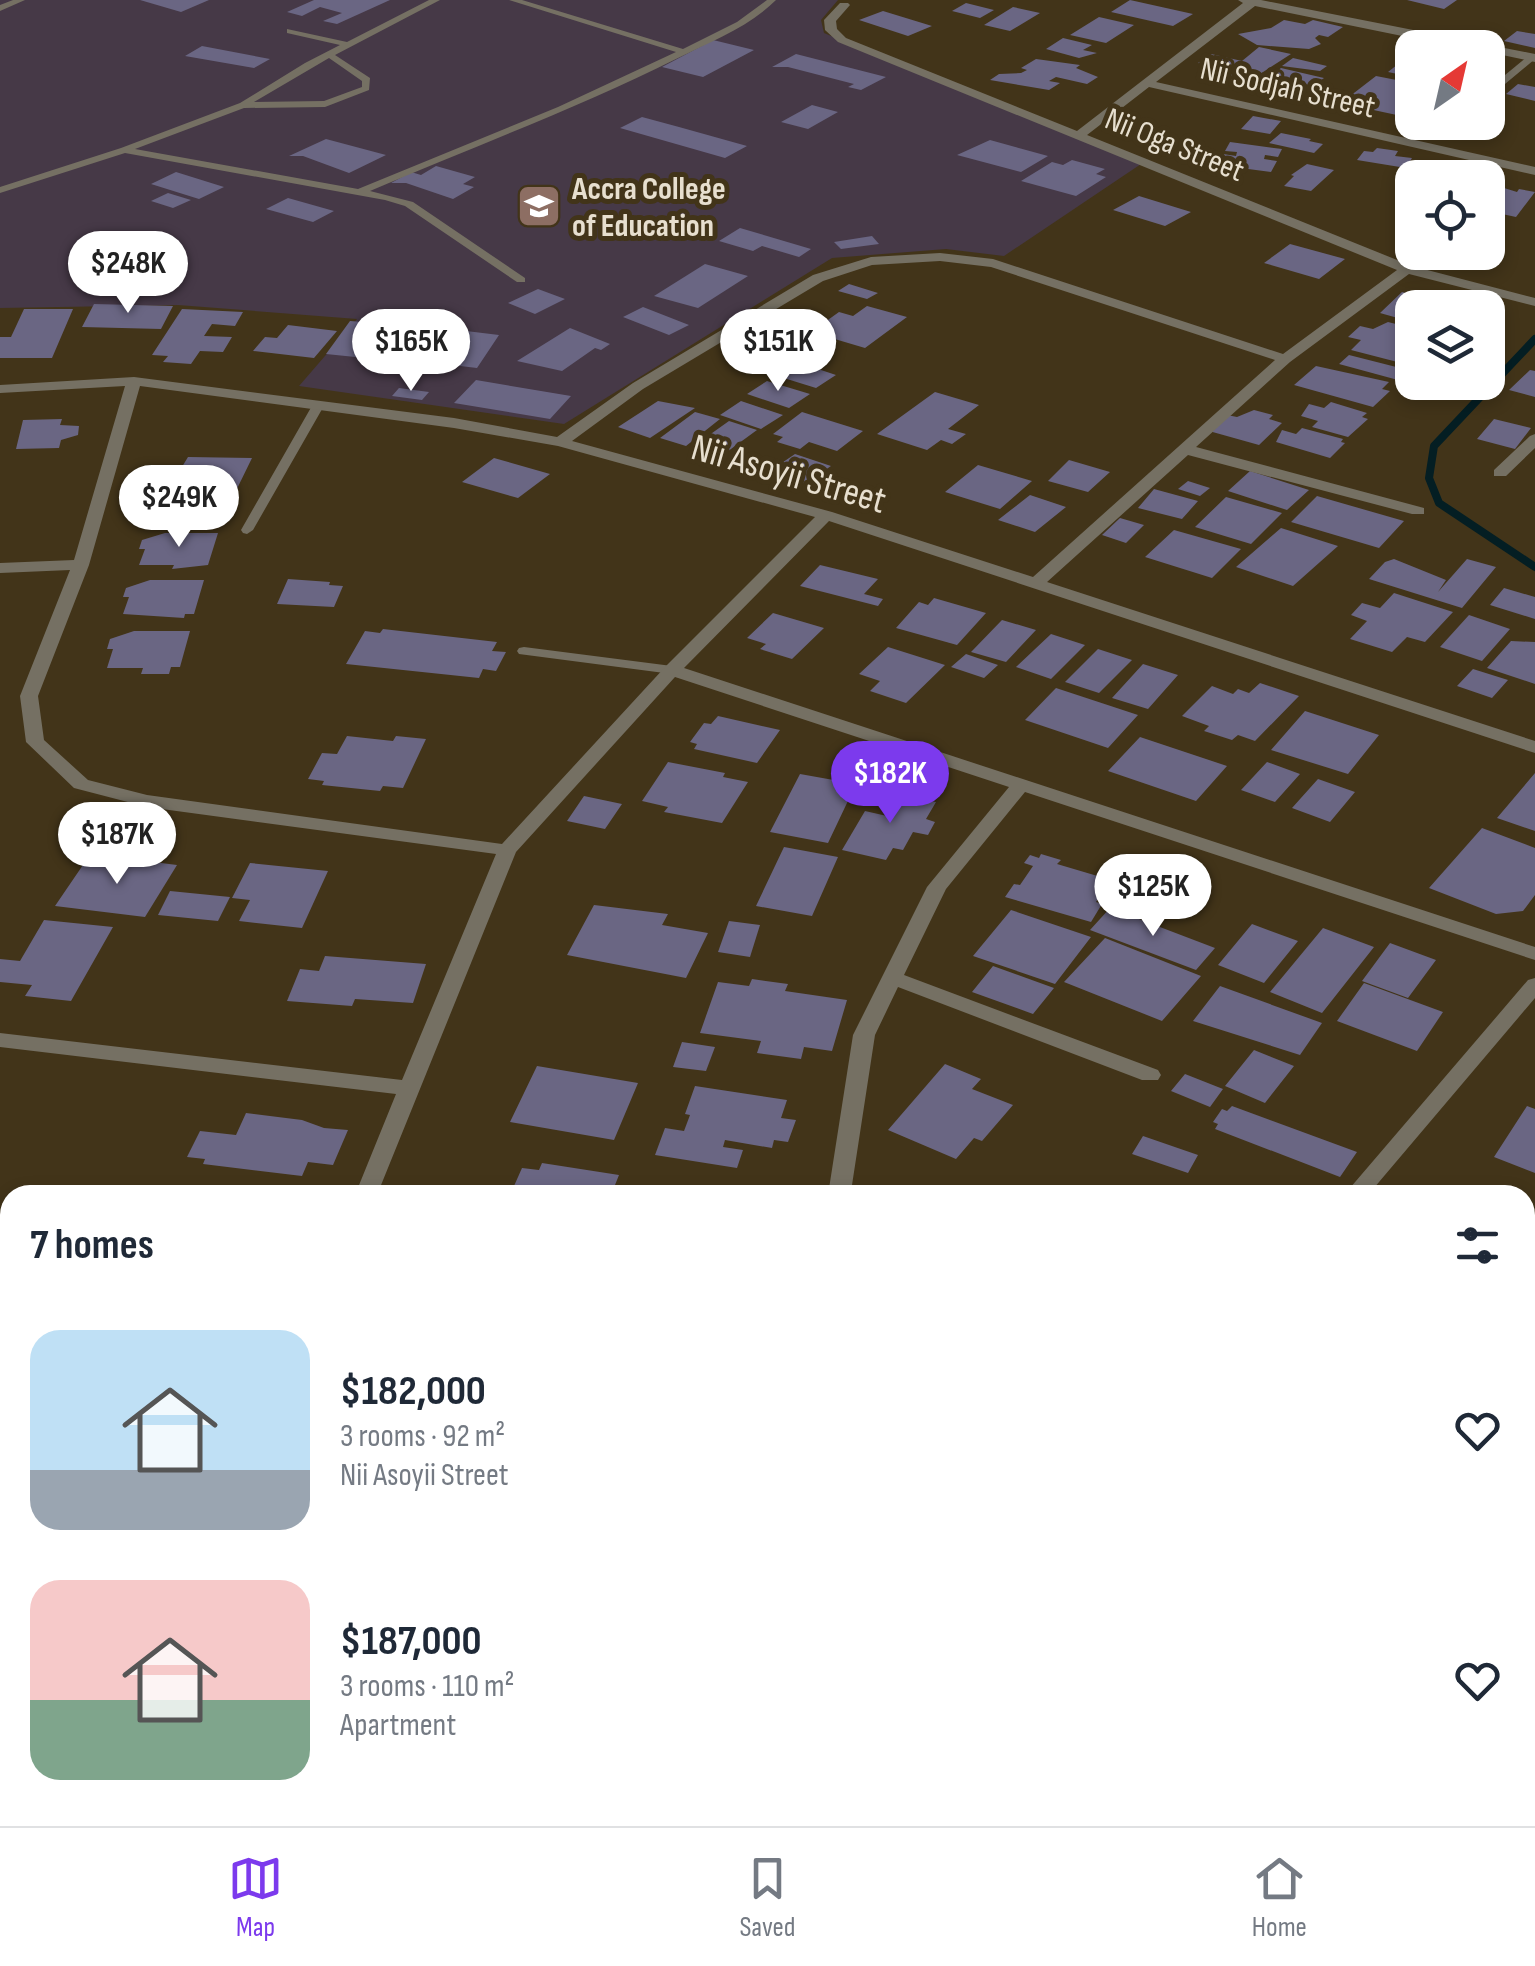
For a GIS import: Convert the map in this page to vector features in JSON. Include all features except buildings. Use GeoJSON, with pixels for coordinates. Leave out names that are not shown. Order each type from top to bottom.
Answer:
{"type":"FeatureCollection","features":[{"type":"Feature","properties":{"kind":"street"},"geometry":{"type":"LineString","coordinates":[[1078,135],[1248,1],[1395,30]]}},
{"type":"Feature","properties":{"kind":"street","name":"Nii Oga Street"},"geometry":{"type":"LineString","coordinates":[[844,5],[830,20],[831,30],[842,40],[1395,264]]}},
{"type":"Feature","properties":{"kind":"street"},"geometry":{"type":"LineString","coordinates":[[1505,52],[1533,58]]}},
{"type":"Feature","properties":{"kind":"street","name":"Nii Sodjah Street"},"geometry":{"type":"LineString","coordinates":[[1146,83],[1535,171]]}},
{"type":"Feature","properties":{"kind":"street"},"geometry":{"type":"LineString","coordinates":[[560,442],[638,386],[818,278],[871,262],[940,257],[993,263],[1285,359]]}},
{"type":"Feature","properties":{"kind":"street"},"geometry":{"type":"LineString","coordinates":[[1037,582],[1285,359],[1406,270]]}},
{"type":"Feature","properties":{"kind":"street","name":"Nii Oga Street"},"geometry":{"type":"LineString","coordinates":[[1411,270],[1535,302]]}},
{"type":"Feature","properties":{"kind":"street"},"geometry":{"type":"LineString","coordinates":[[134,381],[81,565],[28,696],[35,742],[81,784],[147,801],[507,850]]}},
{"type":"Feature","properties":{"kind":"street","name":"Nii Asoyii Street"},"geometry":{"type":"LineString","coordinates":[[0,389],[134,381],[319,404],[560,442],[826,515],[1535,747]]}},
{"type":"Feature","properties":{"kind":"street"},"geometry":{"type":"LineString","coordinates":[[1500,473],[1535,438]]}},
{"type":"Feature","properties":{"kind":"street"},"geometry":{"type":"LineString","coordinates":[[1184,449],[1418,511]]}},
{"type":"Feature","properties":{"kind":"street"},"geometry":{"type":"LineString","coordinates":[[370,1185],[507,850],[672,670],[826,515]]}},
{"type":"Feature","properties":{"kind":"street"},"geometry":{"type":"LineString","coordinates":[[0,568],[81,565]]}},
{"type":"Feature","properties":{"kind":"street"},"geometry":{"type":"LineString","coordinates":[[672,670],[1535,954]]}},
{"type":"Feature","properties":{"kind":"street"},"geometry":{"type":"LineString","coordinates":[[840,1185],[864,1035],[890,977],[937,887],[1022,786]]}},
{"type":"Feature","properties":{"kind":"street"},"geometry":{"type":"LineString","coordinates":[[890,977],[1150,1075]]}},
{"type":"Feature","properties":{"kind":"street"},"geometry":{"type":"LineString","coordinates":[[1364,1185],[1535,986]]}},
{"type":"Feature","properties":{"kind":"street"},"geometry":{"type":"LineString","coordinates":[[0,1040],[408,1088]]}},
{"type":"Feature","properties":{"kind":"lane"},"geometry":{"type":"LineString","coordinates":[[0,8],[21,0]]}},
{"type":"Feature","properties":{"kind":"lane"},"geometry":{"type":"LineString","coordinates":[[0,190],[124,150],[242,105],[436,0]]}},
{"type":"Feature","properties":{"kind":"lane"},"geometry":{"type":"LineString","coordinates":[[513,0],[594,28],[684,52]]}},
{"type":"Feature","properties":{"kind":"lane"},"geometry":{"type":"LineString","coordinates":[[362,191],[566,110],[684,52],[758,12],[772,0]]}},
{"type":"Feature","properties":{"kind":"lane"},"geometry":{"type":"LineString","coordinates":[[290,31],[350,45]]}},
{"type":"Feature","properties":{"kind":"lane"},"geometry":{"type":"LineString","coordinates":[[242,105],[324,104],[366,88],[368,80],[330,54]]}},
{"type":"Feature","properties":{"kind":"lane"},"geometry":{"type":"LineString","coordinates":[[1505,80],[1533,58]]}},
{"type":"Feature","properties":{"kind":"lane"},"geometry":{"type":"LineString","coordinates":[[124,150],[362,191],[408,204],[521,280]]}},
{"type":"Feature","properties":{"kind":"lane"},"geometry":{"type":"LineString","coordinates":[[248,530],[319,404]]}},
{"type":"Feature","properties":{"kind":"lane"},"geometry":{"type":"LineString","coordinates":[[524,651],[672,670]]}},
{"type":"Feature","properties":{"kind":"shaded area","name":"Accra College of Education"},"geometry":{"type":"Polygon","coordinates":[[[0,0],[838,0],[821,20],[824,33],[1141,164],[1004,256],[946,249],[832,258],[564,424],[299,386],[357,319],[178,305],[0,308],[0,0]]]}},
{"type":"Feature","properties":{"kind":"waterway"},"geometry":{"type":"LineString","coordinates":[[1535,339],[1434,446],[1429,478],[1439,503],[1535,567]]}},
{"type":"Feature","properties":{"kind":"place","name":"Accra College of Education"},"geometry":{"type":"Point","coordinates":[539,206]}}]}
